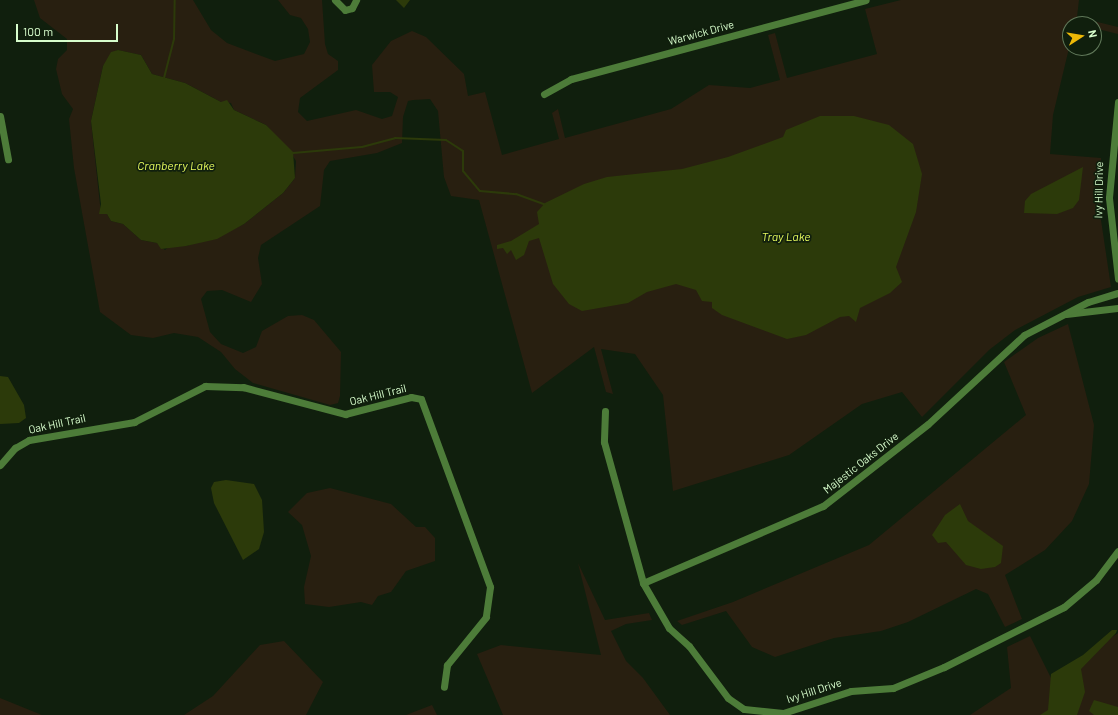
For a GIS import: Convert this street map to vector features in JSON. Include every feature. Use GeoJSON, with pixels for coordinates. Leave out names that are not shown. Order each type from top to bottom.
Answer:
{"type":"FeatureCollection","features":[{"type":"Feature","properties":{"kind":"street"},"geometry":{"type":"LineString","coordinates":[[335,0],[345,10],[352,8],[356,0]]}},
{"type":"Feature","properties":{"kind":"street","name":"Warwick Drive"},"geometry":{"type":"LineString","coordinates":[[544,94],[571,79],[866,0]]}},
{"type":"Feature","properties":{"kind":"street","name":"Ivy Hill Drive"},"geometry":{"type":"LineString","coordinates":[[1118,102],[1109,198],[1118,278]]}},
{"type":"Feature","properties":{"kind":"street"},"geometry":{"type":"LineString","coordinates":[[0,116],[8,159]]}},
{"type":"Feature","properties":{"kind":"street","name":"Majestic Oaks Drive"},"geometry":{"type":"LineString","coordinates":[[643,583],[823,506],[928,424],[1005,350],[1024,335],[1064,314],[1118,293]]}},
{"type":"Feature","properties":{"kind":"street","name":"Majestic Oaks Drive"},"geometry":{"type":"LineString","coordinates":[[1064,314],[1118,308]]}},
{"type":"Feature","properties":{"kind":"street","name":"Oak Hill Trail"},"geometry":{"type":"LineString","coordinates":[[0,465],[16,448],[29,440],[134,422],[205,386],[243,387],[345,414],[411,397],[421,399],[490,587],[486,618],[447,665],[444,687]]}},
{"type":"Feature","properties":{"kind":"street","name":"Ivy Hill Drive"},"geometry":{"type":"LineString","coordinates":[[605,412],[604,442],[643,583],[660,616],[689,646],[728,698],[744,709],[783,713],[852,691],[893,688],[980,650],[1064,607],[1096,580],[1118,551]]}},
{"type":"Feature","properties":{"kind":"shaded area"},"geometry":{"type":"Polygon","coordinates":[[[34,0],[193,0],[211,30],[227,43],[275,61],[304,54],[310,42],[308,29],[301,18],[290,15],[278,0],[322,0],[325,44],[328,54],[338,61],[338,70],[300,98],[298,112],[307,121],[356,110],[382,119],[392,116],[398,97],[390,92],[374,92],[372,65],[391,41],[412,31],[426,37],[464,74],[468,96],[485,92],[502,155],[559,139],[552,113],[558,109],[565,138],[671,109],[709,85],[750,88],[780,80],[768,35],[775,33],[787,78],[877,54],[865,9],[901,0],[1079,0],[1077,16],[1062,16],[1062,56],[1067,56],[1053,115],[1050,154],[1101,158],[1101,220],[1111,287],[1078,297],[1015,330],[989,350],[922,417],[902,392],[862,404],[789,455],[673,491],[663,395],[635,354],[601,349],[613,394],[606,392],[594,347],[532,393],[479,200],[451,196],[444,177],[438,111],[430,99],[408,101],[403,117],[402,143],[377,153],[330,161],[324,170],[320,206],[261,245],[258,258],[262,284],[251,302],[222,290],[207,291],[201,299],[210,332],[221,344],[243,353],[256,347],[262,331],[288,316],[302,315],[314,320],[341,352],[340,396],[338,403],[330,405],[253,383],[235,369],[221,352],[198,337],[174,333],[153,338],[131,335],[100,312],[74,168],[69,119],[73,109],[62,94],[56,69],[58,59],[67,50],[67,39],[40,18],[34,0]],[[117,50],[103,66],[91,121],[101,214],[107,214],[111,221],[123,224],[141,240],[157,243],[165,250],[171,245],[186,246],[220,236],[244,224],[283,193],[295,178],[296,161],[291,153],[266,125],[234,110],[231,103],[221,102],[185,83],[152,74],[141,55],[117,50]]]}},
{"type":"Feature","properties":{"kind":"shaded area"},"geometry":{"type":"Polygon","coordinates":[[[1102,23],[1118,27],[1118,34],[1102,30],[1102,23]]]}},
{"type":"Feature","properties":{"kind":"shaded area"},"geometry":{"type":"Polygon","coordinates":[[[1068,324],[1094,425],[1089,484],[1072,521],[1045,550],[1005,575],[1022,619],[1005,627],[988,594],[976,589],[908,622],[881,631],[834,638],[775,657],[752,647],[726,611],[682,625],[677,621],[733,602],[869,545],[1026,415],[1004,362],[1038,338],[1068,324]]]}},
{"type":"Feature","properties":{"kind":"shaded area"},"geometry":{"type":"Polygon","coordinates":[[[330,488],[391,504],[416,527],[425,527],[435,538],[435,561],[406,571],[391,592],[378,596],[372,605],[361,602],[329,607],[305,604],[304,587],[311,556],[302,525],[288,512],[307,493],[330,488]]]}},
{"type":"Feature","properties":{"kind":"shaded area"},"geometry":{"type":"Polygon","coordinates":[[[578,563],[605,620],[649,613],[652,620],[626,624],[611,631],[626,661],[643,678],[670,715],[503,715],[477,654],[501,645],[601,655],[578,563]]]}},
{"type":"Feature","properties":{"kind":"shaded area"},"geometry":{"type":"Polygon","coordinates":[[[1118,633],[1118,715],[970,715],[1011,688],[1007,647],[1030,636],[1051,678],[1118,633]]]}},
{"type":"Feature","properties":{"kind":"shaded area"},"geometry":{"type":"Polygon","coordinates":[[[284,641],[323,682],[306,715],[184,715],[213,696],[260,645],[284,641]]]}},
{"type":"Feature","properties":{"kind":"shaded area"},"geometry":{"type":"Polygon","coordinates":[[[0,698],[42,715],[0,715],[0,698]]]}},
{"type":"Feature","properties":{"kind":"shaded area"},"geometry":{"type":"Polygon","coordinates":[[[432,705],[437,715],[406,715],[432,705]]]}},
{"type":"Feature","properties":{"kind":"water"},"geometry":{"type":"Polygon","coordinates":[[[396,0],[410,0],[404,8],[396,0]]]}},
{"type":"Feature","properties":{"kind":"water","name":"Cranberry Lake"},"geometry":{"type":"Polygon","coordinates":[[[118,50],[141,55],[152,74],[185,83],[221,102],[227,100],[234,110],[266,125],[293,152],[295,178],[283,193],[244,224],[217,239],[186,246],[161,249],[157,243],[141,240],[123,224],[111,221],[107,214],[99,214],[101,204],[91,121],[103,66],[111,52],[118,50]]]}},
{"type":"Feature","properties":{"kind":"water","name":"Tray Lake"},"geometry":{"type":"Polygon","coordinates":[[[820,116],[854,116],[889,125],[913,144],[922,174],[916,212],[896,267],[902,282],[890,293],[860,308],[856,322],[849,316],[840,317],[806,335],[787,339],[722,315],[712,308],[712,302],[702,301],[696,290],[676,284],[647,292],[628,303],[582,311],[569,304],[553,284],[539,238],[529,241],[524,255],[516,260],[511,250],[507,254],[503,248],[497,249],[497,245],[511,241],[539,224],[537,212],[545,203],[584,184],[607,177],[682,169],[728,157],[783,137],[786,130],[820,116]]]}},
{"type":"Feature","properties":{"kind":"water"},"geometry":{"type":"Polygon","coordinates":[[[1083,167],[1079,200],[1073,208],[1057,214],[1024,213],[1025,201],[1031,194],[1083,167]]]}},
{"type":"Feature","properties":{"kind":"water"},"geometry":{"type":"Polygon","coordinates":[[[0,376],[8,377],[24,405],[26,418],[19,423],[0,424],[0,376]]]}},
{"type":"Feature","properties":{"kind":"water"},"geometry":{"type":"Polygon","coordinates":[[[226,480],[254,484],[262,500],[264,532],[259,549],[243,560],[214,503],[211,488],[214,482],[226,480]]]}},
{"type":"Feature","properties":{"kind":"water"},"geometry":{"type":"Polygon","coordinates":[[[960,504],[968,521],[1003,546],[1001,563],[995,567],[981,569],[966,565],[946,542],[938,543],[932,535],[945,515],[960,504]]]}},
{"type":"Feature","properties":{"kind":"water"},"geometry":{"type":"Polygon","coordinates":[[[1112,630],[1117,630],[1116,633],[1081,669],[1085,692],[1077,715],[1040,715],[1048,710],[1051,674],[1083,655],[1112,630]]]}},
{"type":"Feature","properties":{"kind":"water"},"geometry":{"type":"Polygon","coordinates":[[[1094,700],[1118,707],[1118,715],[1094,715],[1089,711],[1094,700]]]}},
{"type":"Feature","properties":{"kind":"waterway"},"geometry":{"type":"LineString","coordinates":[[164,78],[174,39],[175,0]]}},
{"type":"Feature","properties":{"kind":"waterway"},"geometry":{"type":"LineString","coordinates":[[293,153],[362,147],[395,138],[446,140],[463,151],[463,171],[480,191],[516,194],[544,204]]}}]}
